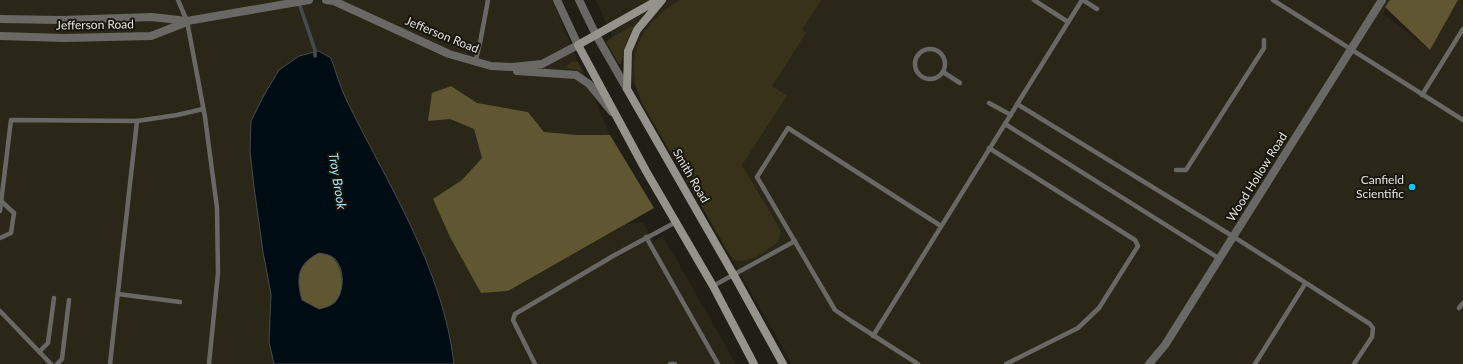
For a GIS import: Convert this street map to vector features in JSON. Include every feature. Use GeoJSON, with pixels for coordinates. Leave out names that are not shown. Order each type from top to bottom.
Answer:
{"type":"FeatureCollection","features":[{"type":"Feature","properties":{"kind":"main road","name":"Jefferson Road"},"geometry":{"type":"LineString","coordinates":[[578,45],[658,0]]}},
{"type":"Feature","properties":{"kind":"main road"},"geometry":{"type":"LineString","coordinates":[[627,89],[628,51],[636,30],[662,0]]}},
{"type":"Feature","properties":{"kind":"main road"},"geometry":{"type":"LineString","coordinates":[[578,45],[713,286],[754,364]]}},
{"type":"Feature","properties":{"kind":"main road","name":"Smith Road"},"geometry":{"type":"LineString","coordinates":[[627,89],[734,275],[783,364]]}},
{"type":"Feature","properties":{"kind":"street","name":"Jefferson Road"},"geometry":{"type":"LineString","coordinates":[[0,36],[64,38],[151,36],[187,21],[309,0]]}},
{"type":"Feature","properties":{"kind":"street","name":"Jefferson Road"},"geometry":{"type":"LineString","coordinates":[[326,0],[334,1],[450,54],[475,63],[491,66],[520,67],[542,64],[578,45]]}},
{"type":"Feature","properties":{"kind":"street"},"geometry":{"type":"LineString","coordinates":[[557,0],[578,45]]}},
{"type":"Feature","properties":{"kind":"street","name":"Smith Road"},"geometry":{"type":"LineString","coordinates":[[579,0],[596,35],[627,89]]}},
{"type":"Feature","properties":{"kind":"street","name":"Wood Hollow Road"},"geometry":{"type":"LineString","coordinates":[[1149,364],[1165,345],[1382,0]]}},
{"type":"Feature","properties":{"kind":"street","name":"Jefferson Road"},"geometry":{"type":"LineString","coordinates":[[0,19],[62,20],[152,17],[187,21]]}},
{"type":"Feature","properties":{"kind":"street"},"geometry":{"type":"LineString","coordinates":[[491,66],[506,71],[576,75],[589,84],[617,117]]}},
{"type":"Feature","properties":{"kind":"lane"},"geometry":{"type":"LineString","coordinates":[[178,0],[187,21],[203,109],[217,208],[218,273],[209,364]]}},
{"type":"Feature","properties":{"kind":"lane"},"geometry":{"type":"LineString","coordinates":[[475,63],[488,0]]}},
{"type":"Feature","properties":{"kind":"lane"},"geometry":{"type":"LineString","coordinates":[[1034,0],[1068,22]]}},
{"type":"Feature","properties":{"kind":"lane"},"geometry":{"type":"LineString","coordinates":[[873,336],[989,148],[1083,0],[1097,9]]}},
{"type":"Feature","properties":{"kind":"lane"},"geometry":{"type":"LineString","coordinates":[[1273,0],[1463,120]]}},
{"type":"Feature","properties":{"kind":"lane"},"geometry":{"type":"LineString","coordinates":[[1422,95],[1463,28]]}},
{"type":"Feature","properties":{"kind":"lane"},"geometry":{"type":"LineString","coordinates":[[1176,170],[1186,170],[1264,48],[1264,40]]}},
{"type":"Feature","properties":{"kind":"lane"},"geometry":{"type":"LineString","coordinates":[[932,49],[937,50],[944,58],[945,67],[943,72],[936,78],[926,79],[918,73],[915,63],[916,58],[922,51],[932,49]]}},
{"type":"Feature","properties":{"kind":"lane"},"geometry":{"type":"LineString","coordinates":[[943,72],[960,84]]}},
{"type":"Feature","properties":{"kind":"lane"},"geometry":{"type":"LineString","coordinates":[[989,103],[1011,115]]}},
{"type":"Feature","properties":{"kind":"lane"},"geometry":{"type":"LineString","coordinates":[[1017,104],[1234,237],[1373,328],[1372,337],[1354,364]]}},
{"type":"Feature","properties":{"kind":"lane"},"geometry":{"type":"LineString","coordinates":[[0,211],[10,120],[137,121],[170,117],[203,109]]}},
{"type":"Feature","properties":{"kind":"lane"},"geometry":{"type":"LineString","coordinates":[[110,364],[137,121]]}},
{"type":"Feature","properties":{"kind":"lane"},"geometry":{"type":"LineString","coordinates":[[1005,124],[1220,259]]}},
{"type":"Feature","properties":{"kind":"lane"},"geometry":{"type":"LineString","coordinates":[[918,364],[835,310],[757,177],[788,128],[941,226]]}},
{"type":"Feature","properties":{"kind":"lane"},"geometry":{"type":"LineString","coordinates":[[989,148],[1135,240],[1138,246],[1099,308],[1078,328],[1006,364]]}},
{"type":"Feature","properties":{"kind":"lane"},"geometry":{"type":"LineString","coordinates":[[0,238],[11,233],[14,213],[1,202]]}},
{"type":"Feature","properties":{"kind":"lane"},"geometry":{"type":"LineString","coordinates":[[535,364],[513,320],[515,314],[646,237],[676,222]]}},
{"type":"Feature","properties":{"kind":"lane"},"geometry":{"type":"LineString","coordinates":[[646,237],[718,364]]}},
{"type":"Feature","properties":{"kind":"lane"},"geometry":{"type":"LineString","coordinates":[[713,286],[795,241]]}},
{"type":"Feature","properties":{"kind":"lane"},"geometry":{"type":"LineString","coordinates":[[1255,364],[1305,284]]}},
{"type":"Feature","properties":{"kind":"lane"},"geometry":{"type":"LineString","coordinates":[[118,294],[180,302]]}},
{"type":"Feature","properties":{"kind":"lane"},"geometry":{"type":"LineString","coordinates":[[39,352],[48,343],[54,298]]}},
{"type":"Feature","properties":{"kind":"lane"},"geometry":{"type":"LineString","coordinates":[[57,364],[62,359],[69,300]]}},
{"type":"Feature","properties":{"kind":"lane"},"geometry":{"type":"LineString","coordinates":[[1459,308],[1463,303]]}},
{"type":"Feature","properties":{"kind":"lane"},"geometry":{"type":"LineString","coordinates":[[0,311],[51,364]]}},
{"type":"Feature","properties":{"kind":"lane"},"geometry":{"type":"LineString","coordinates":[[670,364],[675,364]]}},
{"type":"Feature","properties":{"kind":"shaded area"},"geometry":{"type":"Polygon","coordinates":[[[0,0],[552,0],[610,135],[578,135],[544,132],[528,112],[477,103],[451,86],[450,119],[474,129],[482,158],[462,180],[433,199],[481,293],[508,291],[627,224],[643,222],[654,241],[663,236],[736,364],[0,364],[0,0]]]}},
{"type":"Feature","properties":{"kind":"shaded area"},"geometry":{"type":"Polygon","coordinates":[[[596,0],[1390,0],[1383,13],[1430,50],[1458,0],[1463,0],[1463,364],[792,364],[643,105],[596,0]]]}},
{"type":"Feature","properties":{"kind":"shaded area"},"geometry":{"type":"Polygon","coordinates":[[[680,0],[821,0],[802,30],[806,33],[772,86],[787,96],[742,165],[781,231],[778,242],[761,254],[748,260],[736,260],[731,257],[643,105],[637,89],[634,73],[638,45],[654,20],[680,0]]]}},
{"type":"Feature","properties":{"kind":"shaded area"},"geometry":{"type":"Polygon","coordinates":[[[1390,0],[1458,0],[1430,50],[1385,7],[1390,0]]]}},
{"type":"Feature","properties":{"kind":"shaded area"},"geometry":{"type":"Polygon","coordinates":[[[632,26],[633,27],[624,49],[621,64],[619,64],[606,42],[632,26]]]}},
{"type":"Feature","properties":{"kind":"shaded area"},"geometry":{"type":"Polygon","coordinates":[[[573,61],[578,62],[583,72],[565,67],[573,61]]]}},
{"type":"Feature","properties":{"kind":"shaded area"},"geometry":{"type":"Polygon","coordinates":[[[451,86],[477,103],[528,112],[544,132],[578,135],[610,135],[654,208],[508,291],[481,293],[450,237],[433,199],[462,180],[482,158],[474,129],[450,119],[428,121],[432,93],[451,86]]]}},
{"type":"Feature","properties":{"kind":"shaded area"},"geometry":{"type":"Polygon","coordinates":[[[319,253],[329,255],[337,263],[340,269],[342,290],[340,296],[330,306],[319,309],[302,300],[299,278],[302,267],[306,262],[319,253]]]}},
{"type":"Feature","properties":{"kind":"water"},"geometry":{"type":"Polygon","coordinates":[[[319,51],[331,58],[345,96],[412,228],[426,261],[438,294],[448,329],[454,364],[274,364],[269,342],[271,294],[263,252],[250,151],[251,121],[279,70],[299,56],[319,51]],[[319,253],[312,257],[302,267],[299,285],[302,300],[319,309],[330,306],[336,301],[342,288],[342,273],[336,260],[330,255],[319,253]]]}},
{"type":"Feature","properties":{"kind":"waterway","name":"Troy Brook"},"geometry":{"type":"LineString","coordinates":[[299,3],[315,50],[315,56]]}},
{"type":"Feature","properties":{"kind":"place","name":"Canfield Scientific"},"geometry":{"type":"Point","coordinates":[1412,187]}}]}
